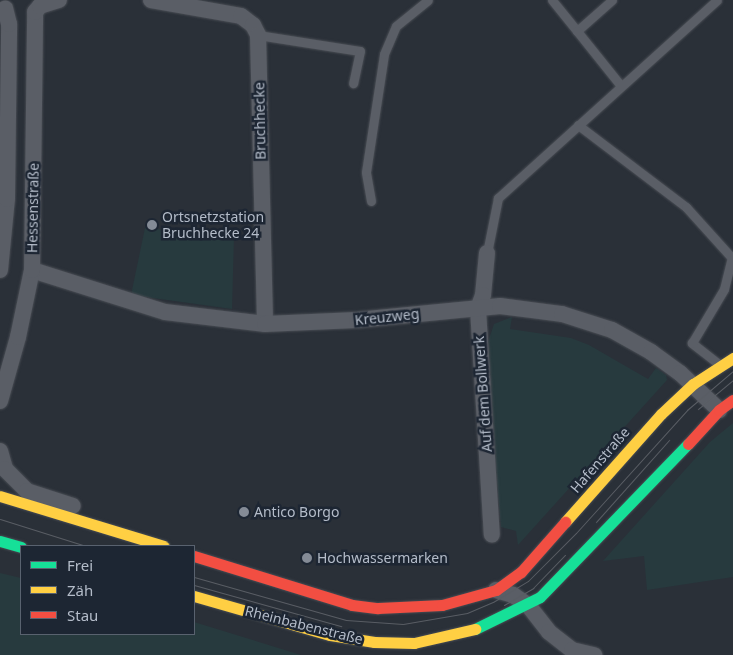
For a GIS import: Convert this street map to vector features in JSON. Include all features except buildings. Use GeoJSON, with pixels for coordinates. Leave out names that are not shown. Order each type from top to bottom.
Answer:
{"type":"FeatureCollection","features":[{"type":"Feature","properties":{"kind":"main road","name":"Hafenstraße"},"geometry":{"type":"LineString","coordinates":[[496,590],[521,572],[661,414],[693,384],[733,358]]}},
{"type":"Feature","properties":{"kind":"main road"},"geometry":{"type":"LineString","coordinates":[[528,605],[573,566],[719,410],[733,400]]}},
{"type":"Feature","properties":{"kind":"main road"},"geometry":{"type":"LineString","coordinates":[[0,496],[161,545]]}},
{"type":"Feature","properties":{"kind":"main road"},"geometry":{"type":"LineString","coordinates":[[0,541],[20,547]]}},
{"type":"Feature","properties":{"kind":"main road"},"geometry":{"type":"LineString","coordinates":[[195,556],[352,605],[378,608],[442,605],[496,590]]}},
{"type":"Feature","properties":{"kind":"main road","name":"Rheinbabenstraße"},"geometry":{"type":"LineString","coordinates":[[195,596],[330,635],[374,642],[414,643],[453,636],[480,628],[528,605]]}},
{"type":"Feature","properties":{"kind":"street","name":"Hessenstraße"},"geometry":{"type":"LineString","coordinates":[[0,401],[18,337],[32,270],[35,12],[40,6],[59,0]]}},
{"type":"Feature","properties":{"kind":"street"},"geometry":{"type":"LineString","coordinates":[[151,0],[241,16],[253,25],[258,35]]}},
{"type":"Feature","properties":{"kind":"street"},"geometry":{"type":"LineString","coordinates":[[0,270],[9,24],[6,4]]}},
{"type":"Feature","properties":{"kind":"street","name":"Bruchhecke"},"geometry":{"type":"LineString","coordinates":[[258,35],[265,324]]}},
{"type":"Feature","properties":{"kind":"street","name":"Auf dem Bollwerk"},"geometry":{"type":"LineString","coordinates":[[487,253],[483,295],[478,308],[492,535]]}},
{"type":"Feature","properties":{"kind":"street","name":"Kreuzweg"},"geometry":{"type":"LineString","coordinates":[[32,270],[165,312],[265,324],[357,320],[500,306],[544,311],[612,330],[651,352],[693,384],[719,410]]}},
{"type":"Feature","properties":{"kind":"street"},"geometry":{"type":"LineString","coordinates":[[0,451],[5,469],[27,491],[77,508],[90,524]]}},
{"type":"Feature","properties":{"kind":"street"},"geometry":{"type":"LineString","coordinates":[[0,505],[129,545]]}},
{"type":"Feature","properties":{"kind":"street"},"geometry":{"type":"LineString","coordinates":[[195,564],[233,568]]}},
{"type":"Feature","properties":{"kind":"street"},"geometry":{"type":"LineString","coordinates":[[496,590],[513,595],[528,605],[549,632],[572,650],[594,655]]}},
{"type":"Feature","properties":{"kind":"lane"},"geometry":{"type":"LineString","coordinates":[[370,201],[366,172],[384,54],[396,26],[428,0]]}},
{"type":"Feature","properties":{"kind":"lane"},"geometry":{"type":"LineString","coordinates":[[552,0],[621,86]]}},
{"type":"Feature","properties":{"kind":"lane"},"geometry":{"type":"LineString","coordinates":[[577,31],[612,0]]}},
{"type":"Feature","properties":{"kind":"lane"},"geometry":{"type":"LineString","coordinates":[[487,253],[498,198],[717,0]]}},
{"type":"Feature","properties":{"kind":"lane"},"geometry":{"type":"LineString","coordinates":[[258,35],[360,51],[353,83]]}},
{"type":"Feature","properties":{"kind":"lane"},"geometry":{"type":"LineString","coordinates":[[578,125],[686,206],[732,260],[724,289],[692,343],[720,365]]}},
{"type":"Feature","properties":{"kind":"green space"},"geometry":{"type":"Polygon","coordinates":[[[145,228],[234,236],[232,309],[131,295],[145,228]]]}},
{"type":"Feature","properties":{"kind":"green space"},"geometry":{"type":"Polygon","coordinates":[[[512,317],[510,329],[571,338],[589,345],[648,379],[656,368],[666,375],[667,380],[518,545],[516,531],[501,527],[484,340],[489,339],[494,324],[512,317]]]}},
{"type":"Feature","properties":{"kind":"green space"},"geometry":{"type":"Polygon","coordinates":[[[733,423],[733,577],[647,590],[644,556],[603,561],[710,442],[733,423]]]}},
{"type":"Feature","properties":{"kind":"green space"},"geometry":{"type":"Polygon","coordinates":[[[0,573],[20,578],[20,635],[195,635],[195,622],[301,655],[0,655],[0,573]]]}},
{"type":"Feature","properties":{"kind":"tram line"},"geometry":{"type":"LineString","coordinates":[[195,577],[346,620],[403,624],[467,613],[493,602],[528,581],[576,533],[687,410],[733,371]]}},
{"type":"Feature","properties":{"kind":"tram line"},"geometry":{"type":"LineString","coordinates":[[698,409],[733,380]]}},
{"type":"Feature","properties":{"kind":"tram line"},"geometry":{"type":"LineString","coordinates":[[596,522],[669,440]]}},
{"type":"Feature","properties":{"kind":"tram line"},"geometry":{"type":"LineString","coordinates":[[0,519],[83,545]]}},
{"type":"Feature","properties":{"kind":"tram line"},"geometry":{"type":"LineString","coordinates":[[504,605],[533,588],[565,555]]}},
{"type":"Feature","properties":{"kind":"tram line"},"geometry":{"type":"LineString","coordinates":[[195,585],[341,626]]}},
{"type":"Feature","properties":{"kind":"traffic: fast"},"geometry":{"type":"LineString","coordinates":[[475,629],[540,597],[688,444]]}},
{"type":"Feature","properties":{"kind":"traffic: fast"},"geometry":{"type":"LineString","coordinates":[[0,541],[20,547]]}},
{"type":"Feature","properties":{"kind":"traffic: slow"},"geometry":{"type":"LineString","coordinates":[[565,522],[661,414],[693,384],[733,358]]}},
{"type":"Feature","properties":{"kind":"traffic: slow"},"geometry":{"type":"LineString","coordinates":[[0,496],[161,545]]}},
{"type":"Feature","properties":{"kind":"traffic: slow"},"geometry":{"type":"LineString","coordinates":[[195,596],[330,635],[374,642],[414,643],[475,629]]}},
{"type":"Feature","properties":{"kind":"traffic: jam"},"geometry":{"type":"LineString","coordinates":[[688,444],[719,410],[733,400]]}},
{"type":"Feature","properties":{"kind":"traffic: jam"},"geometry":{"type":"LineString","coordinates":[[195,556],[352,605],[378,608],[442,605],[496,590],[521,572],[565,522]]}},
{"type":"Feature","properties":{"kind":"place","name":"Ortsnetzstation Bruchhecke 24"},"geometry":{"type":"Point","coordinates":[152,225]}},
{"type":"Feature","properties":{"kind":"place","name":"Antico Borgo"},"geometry":{"type":"Point","coordinates":[244,512]}},
{"type":"Feature","properties":{"kind":"place","name":"Hochwassermarken"},"geometry":{"type":"Point","coordinates":[307,558]}}]}
